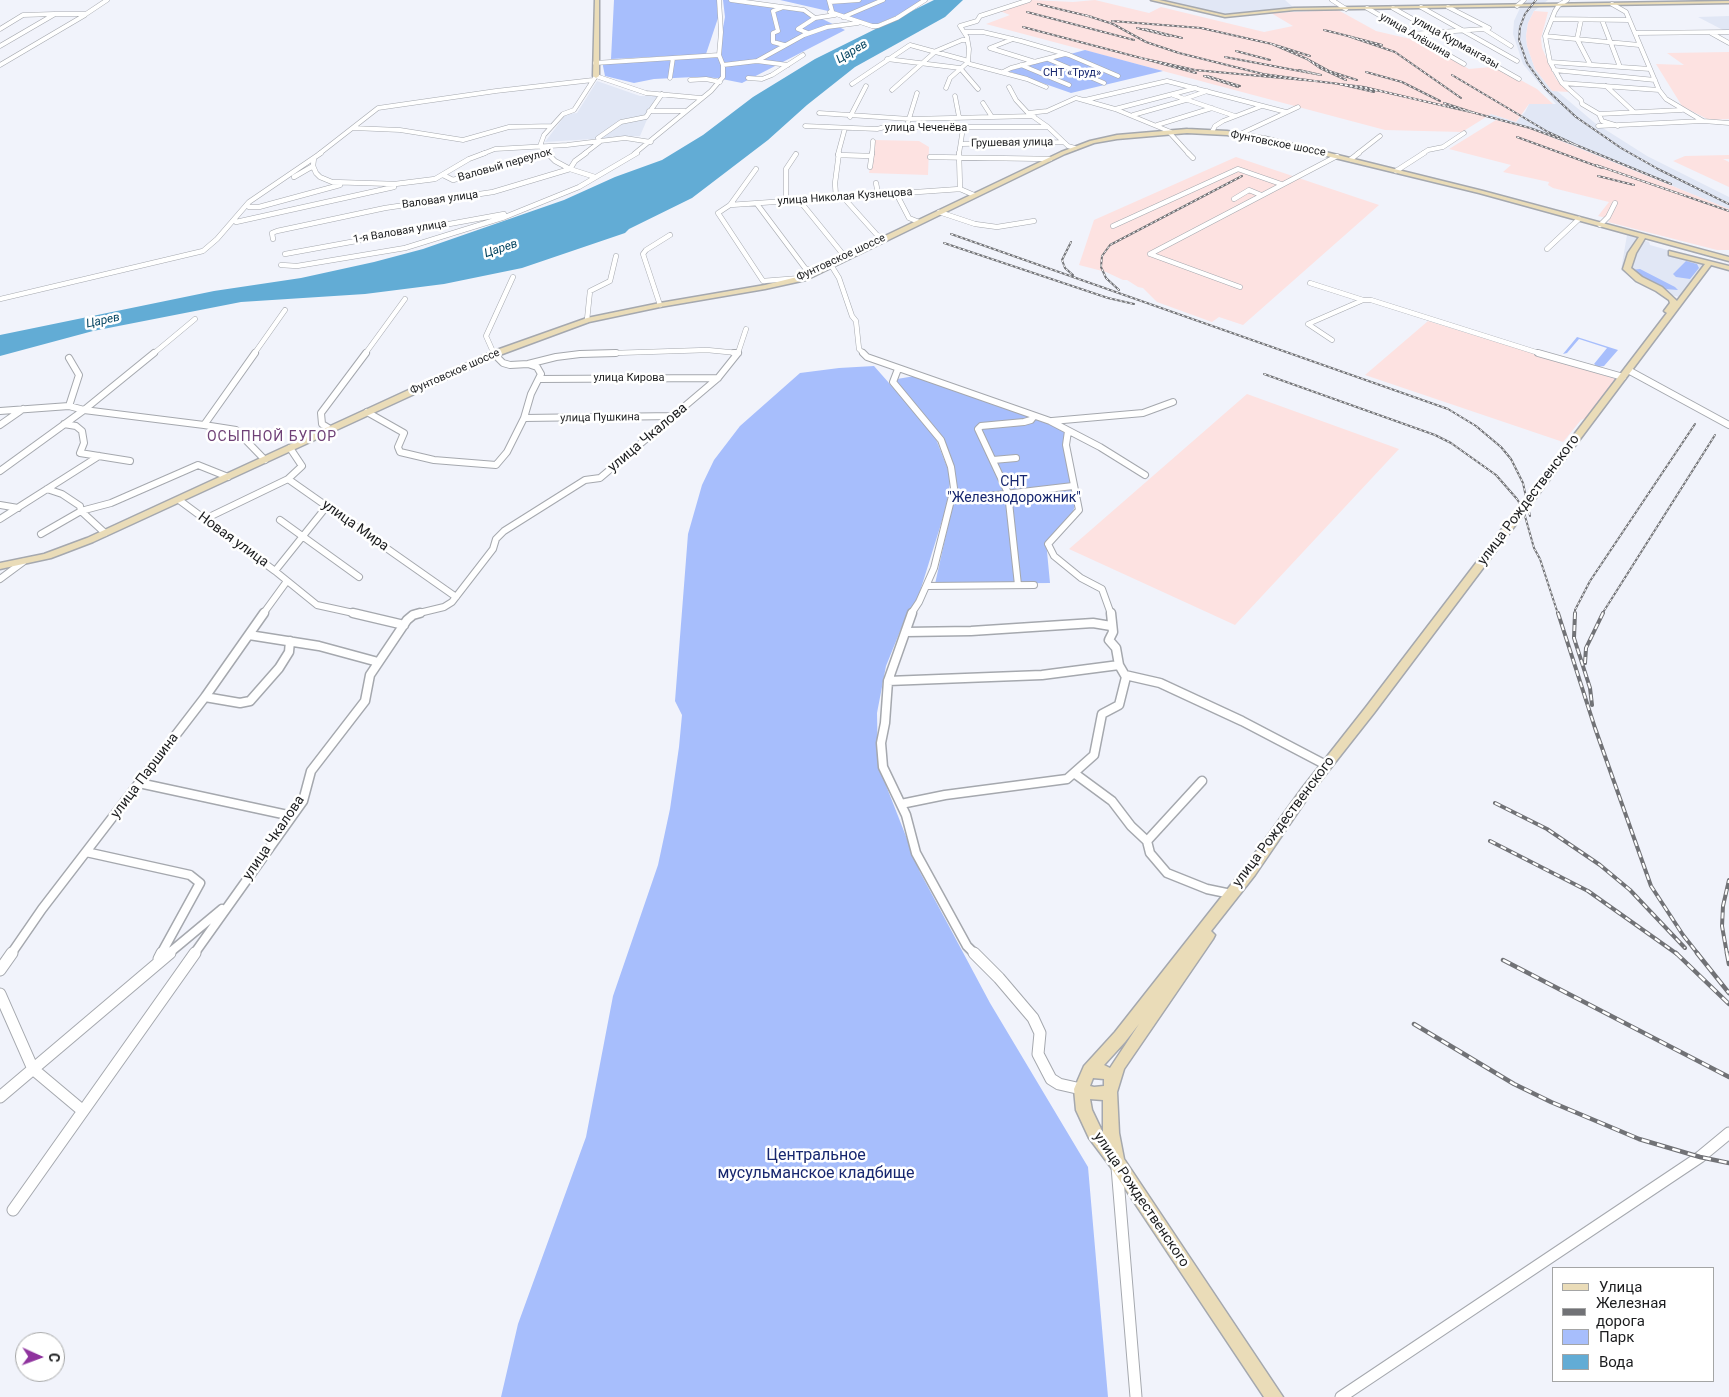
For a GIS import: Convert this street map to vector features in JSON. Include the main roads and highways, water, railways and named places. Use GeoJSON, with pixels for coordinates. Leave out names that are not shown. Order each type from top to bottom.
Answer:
{"type":"FeatureCollection","features":[{"type":"Feature","properties":{"kind":"main road"},"geometry":{"type":"LineString","coordinates":[[595,78],[597,0]]}},
{"type":"Feature","properties":{"kind":"main road"},"geometry":{"type":"LineString","coordinates":[[1153,0],[1225,16],[1286,10],[1729,2]]}},
{"type":"Feature","properties":{"kind":"main road","name":"Фунтовское шоссе"},"geometry":{"type":"LineString","coordinates":[[0,566],[23,562],[67,549],[105,533],[494,354],[588,320],[660,305],[765,287],[803,278],[1050,159],[1075,148],[1117,137],[1170,132],[1212,132],[1278,142],[1351,159],[1579,219],[1600,225],[1641,242],[1729,259]]}},
{"type":"Feature","properties":{"kind":"main road"},"geometry":{"type":"LineString","coordinates":[[1641,242],[1632,253],[1627,269],[1638,279],[1659,289],[1672,298],[1674,303],[1659,322],[1661,327]]}},
{"type":"Feature","properties":{"kind":"main road"},"geometry":{"type":"LineString","coordinates":[[1666,251],[1729,268]]}},
{"type":"Feature","properties":{"kind":"main road","name":"улица Рождественского"},"geometry":{"type":"LineString","coordinates":[[1274,1397],[1116,1161],[1094,1133],[1084,1110],[1081,1089],[1090,1071],[1120,1037],[1250,870],[1326,765],[1370,710],[1661,327],[1690,285],[1709,263]]}},
{"type":"Feature","properties":{"kind":"main road"},"geometry":{"type":"LineString","coordinates":[[1659,289],[1680,292],[1690,285]]}},
{"type":"Feature","properties":{"kind":"main road"},"geometry":{"type":"LineString","coordinates":[[1081,1089],[1094,1094],[1111,1087],[1120,1062],[1250,870]]}},
{"type":"Feature","properties":{"kind":"main road"},"geometry":{"type":"LineString","coordinates":[[1090,1071],[1109,1074],[1111,1087],[1111,1133],[1116,1161]]}},
{"type":"Feature","properties":{"kind":"water","name":"Царев"},"geometry":{"type":"Polygon","coordinates":[[[934,0],[963,0],[945,17],[855,67],[807,105],[768,140],[692,198],[629,229],[625,233],[522,268],[444,284],[365,294],[241,302],[93,331],[0,356],[0,335],[214,291],[301,278],[374,262],[423,249],[564,200],[615,177],[662,160],[703,135],[753,97],[815,59],[934,0]]]}},
{"type":"Feature","properties":{"kind":"railway"},"geometry":{"type":"LineString","coordinates":[[1536,0],[1525,14],[1520,27],[1519,40],[1527,63],[1546,89],[1576,117],[1621,148],[1658,169],[1729,204]]}},
{"type":"Feature","properties":{"kind":"railway"},"geometry":{"type":"LineString","coordinates":[[1038,4],[1089,16]]}},
{"type":"Feature","properties":{"kind":"railway"},"geometry":{"type":"LineString","coordinates":[[1027,12],[1134,40]]}},
{"type":"Feature","properties":{"kind":"railway"},"geometry":{"type":"LineString","coordinates":[[1085,15],[1089,16]]}},
{"type":"Feature","properties":{"kind":"railway"},"geometry":{"type":"LineString","coordinates":[[1089,16],[1113,24],[1146,42],[1179,53],[1263,74],[1315,81]]}},
{"type":"Feature","properties":{"kind":"railway"},"geometry":{"type":"LineString","coordinates":[[1112,21],[1201,28],[1272,44]]}},
{"type":"Feature","properties":{"kind":"railway"},"geometry":{"type":"LineString","coordinates":[[1023,27],[1141,58]]}},
{"type":"Feature","properties":{"kind":"railway"},"geometry":{"type":"LineString","coordinates":[[1137,28],[1169,36]]}},
{"type":"Feature","properties":{"kind":"railway"},"geometry":{"type":"LineString","coordinates":[[1145,29],[1182,38]]}},
{"type":"Feature","properties":{"kind":"railway"},"geometry":{"type":"LineString","coordinates":[[1324,30],[1348,36]]}},
{"type":"Feature","properties":{"kind":"railway"},"geometry":{"type":"LineString","coordinates":[[1348,36],[1382,45]]}},
{"type":"Feature","properties":{"kind":"railway"},"geometry":{"type":"LineString","coordinates":[[1348,36],[1395,52],[1461,98]]}},
{"type":"Feature","properties":{"kind":"railway"},"geometry":{"type":"LineString","coordinates":[[1272,44],[1310,56]]}},
{"type":"Feature","properties":{"kind":"railway"},"geometry":{"type":"LineString","coordinates":[[1272,44],[1307,59]]}},
{"type":"Feature","properties":{"kind":"railway"},"geometry":{"type":"LineString","coordinates":[[1236,51],[1270,60]]}},
{"type":"Feature","properties":{"kind":"railway"},"geometry":{"type":"LineString","coordinates":[[1225,57],[1321,75],[1299,70]]}},
{"type":"Feature","properties":{"kind":"railway"},"geometry":{"type":"LineString","coordinates":[[1141,58],[1195,70],[1315,81]]}},
{"type":"Feature","properties":{"kind":"railway"},"geometry":{"type":"LineString","coordinates":[[1141,58],[1196,73]]}},
{"type":"Feature","properties":{"kind":"railway"},"geometry":{"type":"LineString","coordinates":[[1307,59],[1329,71],[1357,80]]}},
{"type":"Feature","properties":{"kind":"railway"},"geometry":{"type":"LineString","coordinates":[[1307,59],[1320,68],[1346,80]]}},
{"type":"Feature","properties":{"kind":"railway"},"geometry":{"type":"LineString","coordinates":[[1366,72],[1402,82],[1440,101]]}},
{"type":"Feature","properties":{"kind":"railway"},"geometry":{"type":"LineString","coordinates":[[1452,75],[1548,132],[1576,145]]}},
{"type":"Feature","properties":{"kind":"railway"},"geometry":{"type":"LineString","coordinates":[[1204,76],[1238,87]]}},
{"type":"Feature","properties":{"kind":"railway"},"geometry":{"type":"LineString","coordinates":[[1207,76],[1240,86]]}},
{"type":"Feature","properties":{"kind":"railway"},"geometry":{"type":"LineString","coordinates":[[1315,81],[1364,87],[1449,107]]}},
{"type":"Feature","properties":{"kind":"railway"},"geometry":{"type":"LineString","coordinates":[[1374,92],[1339,84],[1380,91],[1449,107]]}},
{"type":"Feature","properties":{"kind":"railway"},"geometry":{"type":"LineString","coordinates":[[1444,103],[1475,113]]}},
{"type":"Feature","properties":{"kind":"railway"},"geometry":{"type":"LineString","coordinates":[[1449,107],[1475,113]]}},
{"type":"Feature","properties":{"kind":"railway"},"geometry":{"type":"LineString","coordinates":[[1475,113],[1530,128],[1576,145]]}},
{"type":"Feature","properties":{"kind":"railway"},"geometry":{"type":"LineString","coordinates":[[1517,137],[1602,168]]}},
{"type":"Feature","properties":{"kind":"railway"},"geometry":{"type":"LineString","coordinates":[[1576,145],[1671,184]]}},
{"type":"Feature","properties":{"kind":"railway"},"geometry":{"type":"LineString","coordinates":[[1683,195],[1596,165],[1729,211]]}},
{"type":"Feature","properties":{"kind":"railway"},"geometry":{"type":"LineString","coordinates":[[1119,290],[1106,278],[1101,267],[1102,256],[1110,245],[1242,176]]}},
{"type":"Feature","properties":{"kind":"railway"},"geometry":{"type":"LineString","coordinates":[[1598,176],[1634,185]]}},
{"type":"Feature","properties":{"kind":"railway"},"geometry":{"type":"LineString","coordinates":[[951,234],[1448,409],[1476,426],[1501,447],[1511,459],[1523,483],[1530,516]]}},
{"type":"Feature","properties":{"kind":"railway"},"geometry":{"type":"LineString","coordinates":[[1071,242],[1062,260],[1065,268],[1073,275]]}},
{"type":"Feature","properties":{"kind":"railway"},"geometry":{"type":"LineString","coordinates":[[944,243],[1108,298],[1134,304]]}},
{"type":"Feature","properties":{"kind":"railway"},"geometry":{"type":"LineString","coordinates":[[1264,374],[1435,435],[1451,443],[1496,475],[1517,499],[1523,509],[1534,548],[1540,559],[1558,614]]}},
{"type":"Feature","properties":{"kind":"railway"},"geometry":{"type":"LineString","coordinates":[[1575,613],[1590,581],[1695,424]]}},
{"type":"Feature","properties":{"kind":"railway"},"geometry":{"type":"LineString","coordinates":[[1602,614],[1715,435]]}},
{"type":"Feature","properties":{"kind":"railway"},"geometry":{"type":"LineString","coordinates":[[1558,613],[1595,728],[1651,886],[1683,935],[1698,954]]}},
{"type":"Feature","properties":{"kind":"railway"},"geometry":{"type":"LineString","coordinates":[[1575,613],[1574,638],[1590,688],[1592,705]]}},
{"type":"Feature","properties":{"kind":"railway"},"geometry":{"type":"LineString","coordinates":[[1585,663],[1586,648],[1603,613]]}},
{"type":"Feature","properties":{"kind":"railway"},"geometry":{"type":"LineString","coordinates":[[1495,803],[1547,829],[1600,865],[1630,890],[1685,948]]}},
{"type":"Feature","properties":{"kind":"railway"},"geometry":{"type":"LineString","coordinates":[[1490,841],[1588,891],[1677,954]]}},
{"type":"Feature","properties":{"kind":"railway"},"geometry":{"type":"LineString","coordinates":[[1727,954],[1722,926],[1723,906],[1729,880]]}},
{"type":"Feature","properties":{"kind":"railway"},"geometry":{"type":"LineString","coordinates":[[1676,953],[1729,1004]]}},
{"type":"Feature","properties":{"kind":"railway"},"geometry":{"type":"LineString","coordinates":[[1697,953],[1729,993]]}},
{"type":"Feature","properties":{"kind":"railway"},"geometry":{"type":"LineString","coordinates":[[1727,953],[1729,964]]}},
{"type":"Feature","properties":{"kind":"railway"},"geometry":{"type":"LineString","coordinates":[[1503,960],[1729,1077]]}},
{"type":"Feature","properties":{"kind":"railway"},"geometry":{"type":"LineString","coordinates":[[1414,1024],[1514,1084],[1551,1102],[1639,1139],[1700,1157],[1729,1163]]}},
{"type":"Feature","properties":{"kind":"district","name":"ОСЫПНОЙ БУГОР"},"geometry":{"type":"Point","coordinates":[272,437]}},
{"type":"Feature","properties":{"kind":"park label","name":"СНТ «Труд»"},"geometry":{"type":"Point","coordinates":[1072,73]}},
{"type":"Feature","properties":{"kind":"park label","name":"СНТ \"Железнодорожник\""},"geometry":{"type":"Point","coordinates":[1014,490]}},
{"type":"Feature","properties":{"kind":"park label","name":"Центральное мусульманское кладбище"},"geometry":{"type":"Point","coordinates":[816,1165]}}]}
